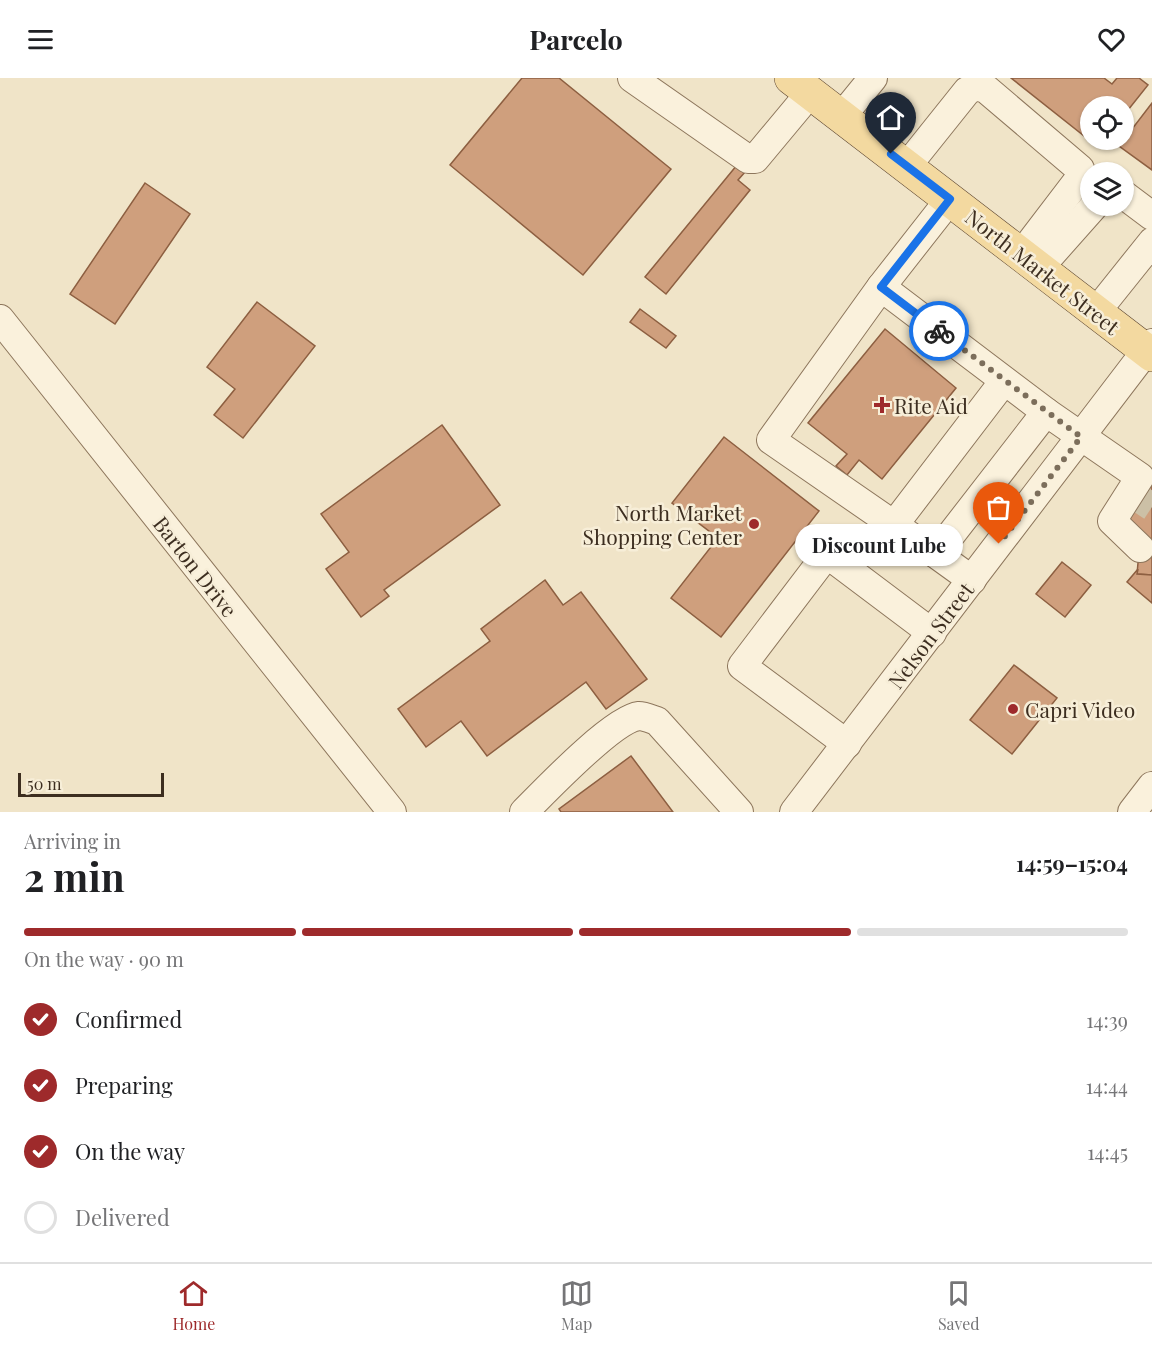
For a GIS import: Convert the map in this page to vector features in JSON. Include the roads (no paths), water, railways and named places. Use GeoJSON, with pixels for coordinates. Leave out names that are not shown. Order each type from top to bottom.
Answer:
{"type":"FeatureCollection","features":[{"type":"Feature","properties":{"kind":"main road","name":"North Market Street"},"geometry":{"type":"LineString","coordinates":[[796,82],[1096,312],[1150,350]]}},
{"type":"Feature","properties":{"kind":"street"},"geometry":{"type":"LineString","coordinates":[[632,78],[748,159],[755,159],[796,82]]}},
{"type":"Feature","properties":{"kind":"street"},"geometry":{"type":"LineString","coordinates":[[842,116],[873,78]]}},
{"type":"Feature","properties":{"kind":"street"},"geometry":{"type":"LineString","coordinates":[[907,166],[967,91],[979,82],[1080,169],[1082,175],[1030,262]]}},
{"type":"Feature","properties":{"kind":"street"},"geometry":{"type":"LineString","coordinates":[[950,199],[881,287],[771,440],[972,580]]}},
{"type":"Feature","properties":{"kind":"street"},"geometry":{"type":"LineString","coordinates":[[1134,202],[1152,216]]}},
{"type":"Feature","properties":{"kind":"street"},"geometry":{"type":"LineString","coordinates":[[1030,262],[1083,216]]}},
{"type":"Feature","properties":{"kind":"street"},"geometry":{"type":"LineString","coordinates":[[1096,312],[1152,242]]}},
{"type":"Feature","properties":{"kind":"street"},"geometry":{"type":"LineString","coordinates":[[881,287],[1046,412],[1144,476],[1112,521],[1140,548]]}},
{"type":"Feature","properties":{"kind":"street","name":"Barton Drive"},"geometry":{"type":"LineString","coordinates":[[0,319],[392,812]]}},
{"type":"Feature","properties":{"kind":"street","name":"Nelson Street"},"geometry":{"type":"LineString","coordinates":[[794,812],[1150,350]]}},
{"type":"Feature","properties":{"kind":"street"},"geometry":{"type":"LineString","coordinates":[[894,525],[1004,381]]}},
{"type":"Feature","properties":{"kind":"street"},"geometry":{"type":"LineString","coordinates":[[936,554],[1046,412]]}},
{"type":"Feature","properties":{"kind":"street"},"geometry":{"type":"LineString","coordinates":[[847,744],[741,666],[827,554],[932,633]]}},
{"type":"Feature","properties":{"kind":"street"},"geometry":{"type":"LineString","coordinates":[[524,812],[576,760],[622,722],[640,716],[657,721],[739,812]]}},
{"type":"Feature","properties":{"kind":"street"},"geometry":{"type":"LineString","coordinates":[[1132,812],[1152,786]]}},
{"type":"Feature","properties":{"kind":"tunnel"},"geometry":{"type":"LineString","coordinates":[[1140,499],[1152,507]]}},
{"type":"Feature","properties":{"kind":"place","name":"Rite Aid"},"geometry":{"type":"Point","coordinates":[882,405]}},
{"type":"Feature","properties":{"kind":"place","name":"North Market Shopping Center"},"geometry":{"type":"Point","coordinates":[754,524]}},
{"type":"Feature","properties":{"kind":"place","name":"Discount Lube"},"geometry":{"type":"Point","coordinates":[999,544]}},
{"type":"Feature","properties":{"kind":"place","name":"Capri Video"},"geometry":{"type":"Point","coordinates":[1013,709]}}]}
